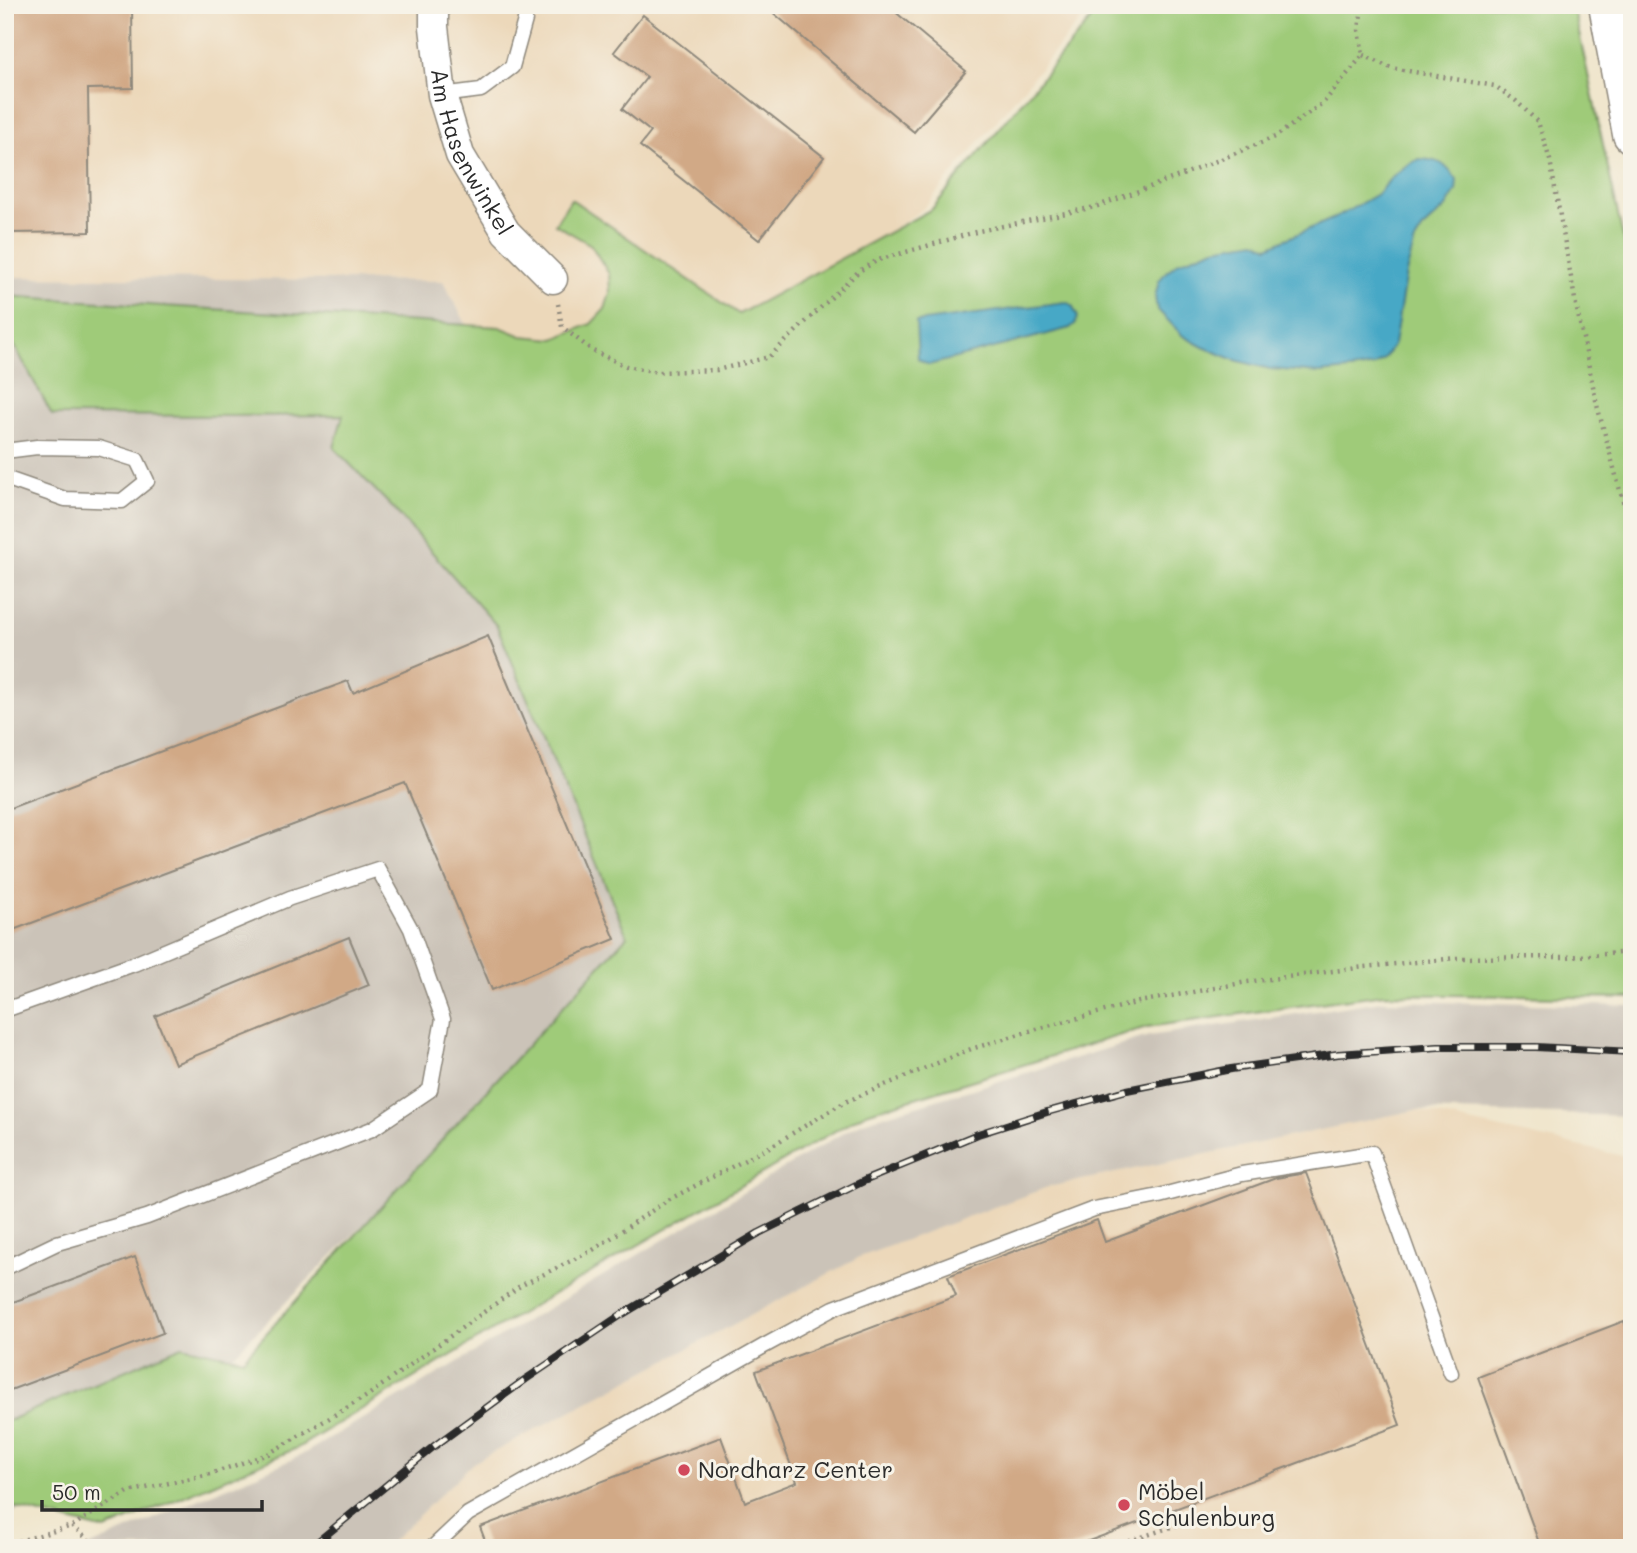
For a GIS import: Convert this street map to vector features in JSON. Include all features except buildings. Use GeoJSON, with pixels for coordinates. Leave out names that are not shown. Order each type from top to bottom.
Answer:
{"type":"FeatureCollection","features":[{"type":"Feature","properties":{"kind":"main road"},"geometry":{"type":"LineString","coordinates":[[1608,5],[1632,134]]}},
{"type":"Feature","properties":{"kind":"street","name":"Am Hasenwinkel"},"geometry":{"type":"LineString","coordinates":[[435,5],[433,27],[442,95],[460,155],[506,232],[553,279]]}},
{"type":"Feature","properties":{"kind":"lane"},"geometry":{"type":"LineString","coordinates":[[442,95],[481,90],[512,67],[525,20],[526,5]]}},
{"type":"Feature","properties":{"kind":"lane"},"geometry":{"type":"LineString","coordinates":[[5,452],[37,447],[99,448],[137,460],[147,481],[122,501],[65,499],[5,478]]}},
{"type":"Feature","properties":{"kind":"lane"},"geometry":{"type":"LineString","coordinates":[[5,1010],[134,964],[290,898],[378,869],[411,929],[443,1019],[430,1090],[372,1129],[146,1217],[57,1243],[5,1268]]}},
{"type":"Feature","properties":{"kind":"lane"},"geometry":{"type":"LineString","coordinates":[[432,1548],[468,1514],[834,1308],[1094,1209],[1159,1196],[1242,1174],[1372,1153],[1451,1373]]}},
{"type":"Feature","properties":{"kind":"path"},"geometry":{"type":"LineString","coordinates":[[553,279],[562,327],[593,351],[626,366],[658,372],[717,370],[769,357],[859,271],[878,260],[979,231],[1096,207],[1275,137],[1324,102],[1363,55],[1359,30],[1362,5]]}},
{"type":"Feature","properties":{"kind":"path"},"geometry":{"type":"LineString","coordinates":[[1363,55],[1391,68],[1495,86],[1538,122],[1549,160],[1597,405],[1632,535]]}},
{"type":"Feature","properties":{"kind":"path"},"geometry":{"type":"LineString","coordinates":[[5,1545],[72,1526],[128,1492],[210,1475],[268,1454],[368,1396],[520,1286],[593,1250],[668,1200],[766,1149],[845,1102],[971,1049],[1139,1002],[1247,982],[1457,958],[1566,957],[1632,952]]}},
{"type":"Feature","properties":{"kind":"path"},"geometry":{"type":"LineString","coordinates":[[1110,1548],[1180,1524]]}},
{"type":"Feature","properties":{"kind":"path"},"geometry":{"type":"LineString","coordinates":[[72,1526],[97,1548]]}},
{"type":"Feature","properties":{"kind":"shaded area"},"geometry":{"type":"Polygon","coordinates":[[[5,5],[1093,5],[923,209],[844,262],[521,426],[443,281],[5,277],[5,5]]]}},
{"type":"Feature","properties":{"kind":"shaded area"},"geometry":{"type":"Polygon","coordinates":[[[5,277],[443,281],[521,426],[646,940],[174,1415],[5,1516],[5,277]]]}},
{"type":"Feature","properties":{"kind":"shaded area"},"geometry":{"type":"Polygon","coordinates":[[[1383,1001],[1632,1006],[1632,1116],[1416,1110],[1048,1187],[860,1257],[473,1463],[385,1548],[86,1548],[300,1456],[860,1123],[1149,1036],[1383,1001]]]}},
{"type":"Feature","properties":{"kind":"shaded area"},"geometry":{"type":"Polygon","coordinates":[[[1416,1110],[1632,1158],[1632,1548],[385,1548],[473,1463],[860,1257],[1048,1187],[1416,1110]]]}},
{"type":"Feature","properties":{"kind":"green space"},"geometry":{"type":"Polygon","coordinates":[[[1103,5],[1573,5],[1632,279],[1632,998],[1384,994],[1147,1027],[866,1113],[530,1308],[297,1448],[105,1530],[5,1505],[5,1422],[182,1346],[243,1359],[627,936],[497,626],[394,509],[334,448],[343,415],[52,415],[5,328],[5,296],[500,327],[522,336],[554,339],[591,324],[605,309],[610,293],[609,274],[591,245],[555,224],[571,199],[739,314],[932,209],[1103,5]]]}},
{"type":"Feature","properties":{"kind":"water"},"geometry":{"type":"Polygon","coordinates":[[[1419,159],[1432,160],[1445,166],[1457,180],[1456,191],[1446,207],[1424,227],[1415,241],[1406,273],[1394,344],[1384,359],[1374,366],[1320,373],[1270,369],[1235,360],[1183,336],[1157,309],[1155,297],[1159,281],[1179,262],[1215,248],[1256,241],[1268,247],[1339,216],[1377,194],[1393,176],[1419,159]]]}},
{"type":"Feature","properties":{"kind":"water"},"geometry":{"type":"Polygon","coordinates":[[[1065,302],[1072,305],[1078,317],[1070,328],[929,365],[918,359],[916,322],[1065,302]]]}},
{"type":"Feature","properties":{"kind":"railway"},"geometry":{"type":"LineString","coordinates":[[310,1548],[433,1447],[526,1379],[621,1315],[759,1233],[866,1180],[978,1134],[1127,1090],[1231,1069],[1338,1054],[1438,1047],[1536,1047],[1632,1052]]}},
{"type":"Feature","properties":{"kind":"place","name":"Nordharz Center"},"geometry":{"type":"Point","coordinates":[684,1470]}},
{"type":"Feature","properties":{"kind":"place","name":"Möbel Schulenburg"},"geometry":{"type":"Point","coordinates":[1124,1505]}}]}
